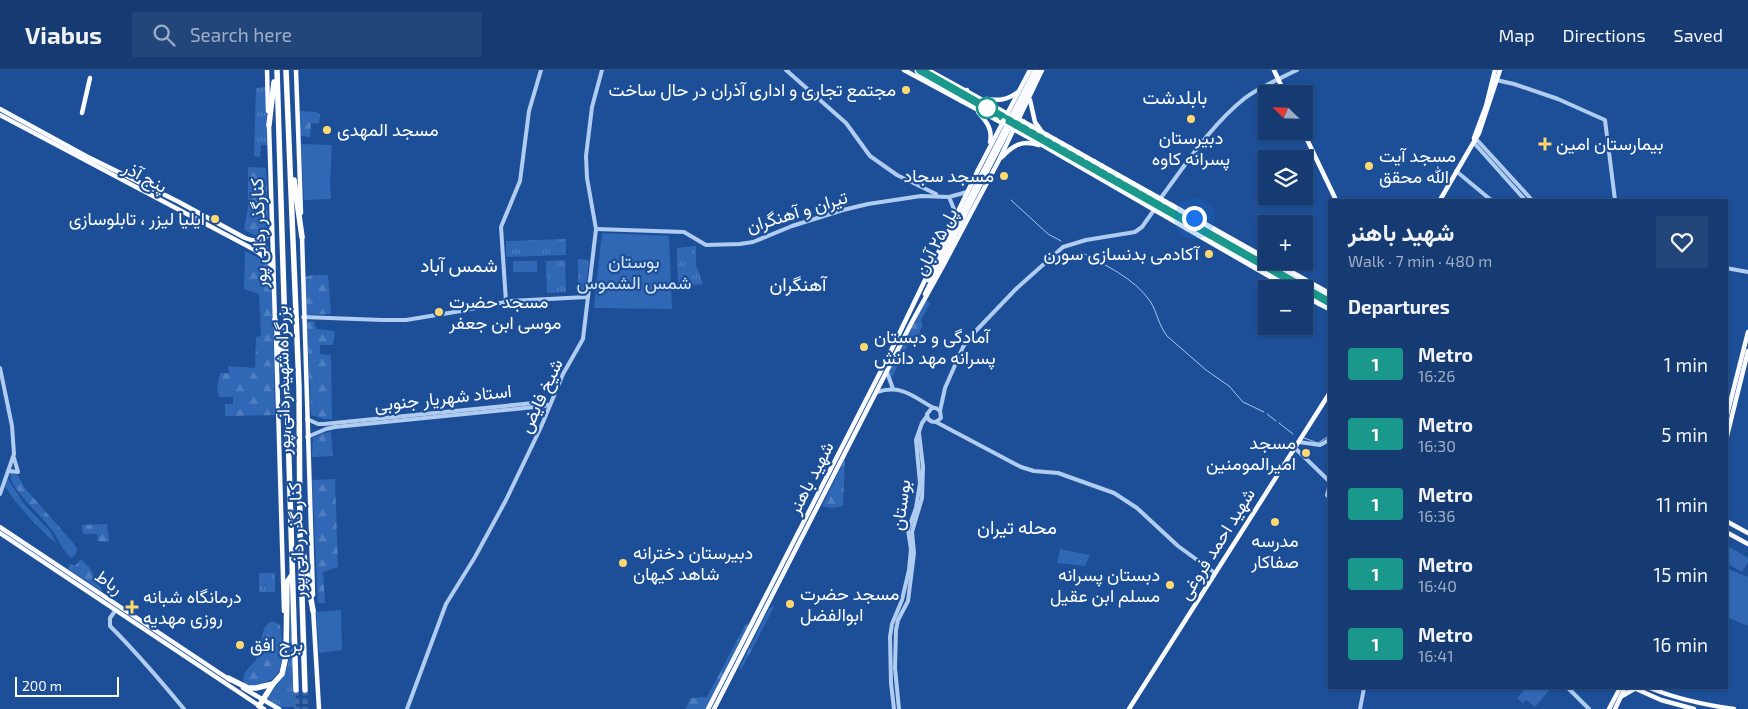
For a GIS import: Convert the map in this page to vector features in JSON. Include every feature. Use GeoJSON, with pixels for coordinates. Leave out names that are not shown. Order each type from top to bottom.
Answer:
{"type":"FeatureCollection","features":[{"type":"Feature","properties":{"kind":"highway"},"geometry":{"type":"LineString","coordinates":[[269,125],[276,70]]}},
{"type":"Feature","properties":{"kind":"highway","name":"بزرگراه شهید ردانی پور"},"geometry":{"type":"LineString","coordinates":[[276,70],[288,393],[296,690]]}},
{"type":"Feature","properties":{"kind":"highway","name":"بزرگراه شهید ردانی پور"},"geometry":{"type":"LineString","coordinates":[[286,70],[299,387],[300,534],[305,690]]}},
{"type":"Feature","properties":{"kind":"highway"},"geometry":{"type":"LineString","coordinates":[[289,140],[302,237]]}},
{"type":"Feature","properties":{"kind":"highway"},"geometry":{"type":"LineString","coordinates":[[275,320],[288,393]]}},
{"type":"Feature","properties":{"kind":"highway"},"geometry":{"type":"LineString","coordinates":[[300,534],[313,611]]}},
{"type":"Feature","properties":{"kind":"highway"},"geometry":{"type":"LineString","coordinates":[[262,705],[285,666],[287,582],[292,575]]}},
{"type":"Feature","properties":{"kind":"highway"},"geometry":{"type":"LineString","coordinates":[[228,678],[248,688],[265,687],[273,684]]}},
{"type":"Feature","properties":{"kind":"main road","name":"کنارگذر ردانی پور"},"geometry":{"type":"LineString","coordinates":[[267,70],[285,634]]}},
{"type":"Feature","properties":{"kind":"main road","name":"کنار گذر ردانی پور"},"geometry":{"type":"LineString","coordinates":[[296,70],[313,611],[319,709]]}},
{"type":"Feature","properties":{"kind":"main road"},"geometry":{"type":"LineString","coordinates":[[904,70],[1057,153],[1275,280]]}},
{"type":"Feature","properties":{"kind":"main road"},"geometry":{"type":"LineString","coordinates":[[928,70],[1258,254]]}},
{"type":"Feature","properties":{"kind":"main road","name":"پل ۲۵ آبان"},"geometry":{"type":"LineString","coordinates":[[912,307],[940,258],[1035,70]]}},
{"type":"Feature","properties":{"kind":"main road","name":"پل ۲۵ آبان"},"geometry":{"type":"LineString","coordinates":[[913,320],[922,298],[1041,70]]}},
{"type":"Feature","properties":{"kind":"main road","name":"شهید باهنر"},"geometry":{"type":"LineString","coordinates":[[708,709],[722,688],[810,522],[913,320],[999,160],[1041,70]]}},
{"type":"Feature","properties":{"kind":"main road"},"geometry":{"type":"LineString","coordinates":[[1274,70],[1280,85]]}},
{"type":"Feature","properties":{"kind":"main road"},"geometry":{"type":"LineString","coordinates":[[1495,70],[1496,80]]}},
{"type":"Feature","properties":{"kind":"main road"},"geometry":{"type":"LineString","coordinates":[[1441,199],[1474,140],[1500,70]]}},
{"type":"Feature","properties":{"kind":"main road"},"geometry":{"type":"LineString","coordinates":[[1028,72],[1030,81],[1034,82],[1038,78]]}},
{"type":"Feature","properties":{"kind":"main road","name":"شهید باهنر"},"geometry":{"type":"LineString","coordinates":[[714,709],[722,688],[808,513],[1028,72]]}},
{"type":"Feature","properties":{"kind":"main road"},"geometry":{"type":"LineString","coordinates":[[82,113],[90,78]]}},
{"type":"Feature","properties":{"kind":"main road"},"geometry":{"type":"LineString","coordinates":[[961,101],[968,97],[967,90]]}},
{"type":"Feature","properties":{"kind":"main road"},"geometry":{"type":"LineString","coordinates":[[981,98],[1002,101],[1019,91]]}},
{"type":"Feature","properties":{"kind":"main road"},"geometry":{"type":"LineString","coordinates":[[1030,96],[1030,106],[1035,122],[1043,133]]}},
{"type":"Feature","properties":{"kind":"main road","name":"پنج آذر"},"geometry":{"type":"LineString","coordinates":[[0,109],[86,156],[254,241]]}},
{"type":"Feature","properties":{"kind":"main road"},"geometry":{"type":"LineString","coordinates":[[975,109],[988,122],[991,130],[989,149]]}},
{"type":"Feature","properties":{"kind":"main road","name":"پنج آذر"},"geometry":{"type":"LineString","coordinates":[[0,115],[264,256],[274,267]]}},
{"type":"Feature","properties":{"kind":"main road"},"geometry":{"type":"LineString","coordinates":[[1037,142],[1036,137],[1043,133]]}},
{"type":"Feature","properties":{"kind":"main road"},"geometry":{"type":"LineString","coordinates":[[53,144],[56,138]]}},
{"type":"Feature","properties":{"kind":"main road"},"geometry":{"type":"LineString","coordinates":[[1307,140],[1336,199]]}},
{"type":"Feature","properties":{"kind":"main road"},"geometry":{"type":"LineString","coordinates":[[999,160],[1011,147],[1018,144],[1032,143],[1046,147]]}},
{"type":"Feature","properties":{"kind":"main road"},"geometry":{"type":"LineString","coordinates":[[64,149],[66,144]]}},
{"type":"Feature","properties":{"kind":"main road"},"geometry":{"type":"LineString","coordinates":[[1057,153],[1062,150],[1062,144]]}},
{"type":"Feature","properties":{"kind":"main road"},"geometry":{"type":"LineString","coordinates":[[978,170],[988,167],[991,173]]}},
{"type":"Feature","properties":{"kind":"main road"},"geometry":{"type":"LineString","coordinates":[[1187,228],[1191,228],[1194,225],[1194,218]]}},
{"type":"Feature","properties":{"kind":"main road"},"geometry":{"type":"LineString","coordinates":[[1199,236],[1200,229],[1203,225],[1207,225]]}},
{"type":"Feature","properties":{"kind":"main road"},"geometry":{"type":"LineString","coordinates":[[254,241],[268,236],[273,227]]}},
{"type":"Feature","properties":{"kind":"main road"},"geometry":{"type":"LineString","coordinates":[[254,241],[264,248],[266,253],[264,256]]}},
{"type":"Feature","properties":{"kind":"main road"},"geometry":{"type":"LineString","coordinates":[[1288,270],[1327,292],[1326,296],[1318,304]]}},
{"type":"Feature","properties":{"kind":"main road"},"geometry":{"type":"LineString","coordinates":[[1313,301],[1328,309]]}},
{"type":"Feature","properties":{"kind":"main road"},"geometry":{"type":"LineString","coordinates":[[1728,412],[1748,332]]}},
{"type":"Feature","properties":{"kind":"main road"},"geometry":{"type":"LineString","coordinates":[[1728,432],[1748,350]]}},
{"type":"Feature","properties":{"kind":"main road","name":"شهید احمد فروغی"},"geometry":{"type":"LineString","coordinates":[[1129,709],[1328,396]]}},
{"type":"Feature","properties":{"kind":"main road"},"geometry":{"type":"LineString","coordinates":[[808,513],[811,511],[812,513],[810,522]]}},
{"type":"Feature","properties":{"kind":"main road"},"geometry":{"type":"LineString","coordinates":[[1728,522],[1746,531]]}},
{"type":"Feature","properties":{"kind":"main road","name":"رباط"},"geometry":{"type":"LineString","coordinates":[[0,527],[228,678],[262,705]]}},
{"type":"Feature","properties":{"kind":"main road"},"geometry":{"type":"LineString","coordinates":[[1739,539],[1739,532],[1746,531]]}},
{"type":"Feature","properties":{"kind":"main road","name":"رباط"},"geometry":{"type":"LineString","coordinates":[[0,533],[164,644],[262,705],[278,709]]}},
{"type":"Feature","properties":{"kind":"main road"},"geometry":{"type":"LineString","coordinates":[[1728,534],[1748,544]]}},
{"type":"Feature","properties":{"kind":"main road"},"geometry":{"type":"LineString","coordinates":[[164,644],[168,638]]}},
{"type":"Feature","properties":{"kind":"main road"},"geometry":{"type":"LineString","coordinates":[[1609,709],[1619,689]]}},
{"type":"Feature","properties":{"kind":"main road"},"geometry":{"type":"LineString","coordinates":[[1615,709],[1624,689]]}},
{"type":"Feature","properties":{"kind":"main road"},"geometry":{"type":"LineString","coordinates":[[1620,697],[1633,689]]}},
{"type":"Feature","properties":{"kind":"main road"},"geometry":{"type":"LineString","coordinates":[[1637,689],[1661,700],[1694,709]]}},
{"type":"Feature","properties":{"kind":"main road"},"geometry":{"type":"LineString","coordinates":[[1653,689],[1704,705],[1734,709]]}},
{"type":"Feature","properties":{"kind":"main road"},"geometry":{"type":"LineString","coordinates":[[1676,704],[1678,698]]}},
{"type":"Feature","properties":{"kind":"street"},"geometry":{"type":"LineString","coordinates":[[506,302],[501,227],[520,181],[528,111],[541,70]]}},
{"type":"Feature","properties":{"kind":"street","name":"شیخ فایض"},"geometry":{"type":"LineString","coordinates":[[407,709],[442,612],[478,553],[506,500],[531,449],[563,374],[583,339],[596,229],[586,178],[586,156],[592,107],[602,70]]}},
{"type":"Feature","properties":{"kind":"street"},"geometry":{"type":"LineString","coordinates":[[786,70],[846,123],[870,156],[897,175],[942,196]]}},
{"type":"Feature","properties":{"kind":"street"},"geometry":{"type":"LineString","coordinates":[[1160,199],[1222,120],[1246,97],[1296,70]]}},
{"type":"Feature","properties":{"kind":"street"},"geometry":{"type":"LineString","coordinates":[[1496,80],[1558,99],[1605,120],[1614,199]]}},
{"type":"Feature","properties":{"kind":"street"},"geometry":{"type":"LineString","coordinates":[[1474,140],[1475,144],[1531,199]]}},
{"type":"Feature","properties":{"kind":"street"},"geometry":{"type":"LineString","coordinates":[[1456,171],[1490,199]]}},
{"type":"Feature","properties":{"kind":"street"},"geometry":{"type":"LineString","coordinates":[[1508,177],[1524,199]]}},
{"type":"Feature","properties":{"kind":"street"},"geometry":{"type":"LineString","coordinates":[[956,214],[949,197],[968,192]]}},
{"type":"Feature","properties":{"kind":"street","name":"تیران و آهنگران"},"geometry":{"type":"LineString","coordinates":[[596,229],[684,232],[706,245],[740,244],[753,242],[792,226],[843,210],[903,198],[921,196],[949,197]]}},
{"type":"Feature","properties":{"kind":"street"},"geometry":{"type":"LineString","coordinates":[[919,433],[922,423],[928,414],[937,409],[957,359],[970,337],[1017,288],[1063,247],[1086,240],[1135,232],[1142,227],[1154,210]]}},
{"type":"Feature","properties":{"kind":"street"},"geometry":{"type":"LineString","coordinates":[[1728,268],[1748,272]]}},
{"type":"Feature","properties":{"kind":"street"},"geometry":{"type":"LineString","coordinates":[[303,317],[406,320],[506,302],[588,297]]}},
{"type":"Feature","properties":{"kind":"street"},"geometry":{"type":"LineString","coordinates":[[0,368],[12,426],[14,458],[18,472],[9,471]]}},
{"type":"Feature","properties":{"kind":"street"},"geometry":{"type":"LineString","coordinates":[[887,372],[893,389]]}},
{"type":"Feature","properties":{"kind":"street"},"geometry":{"type":"LineString","coordinates":[[877,392],[893,389],[906,392],[937,409],[948,430]]}},
{"type":"Feature","properties":{"kind":"street","name":"استاد شهریار جنوبی"},"geometry":{"type":"LineString","coordinates":[[307,419],[318,424],[324,424],[534,403],[549,405]]}},
{"type":"Feature","properties":{"kind":"street"},"geometry":{"type":"LineString","coordinates":[[924,403],[933,422],[1021,467],[1058,473],[1114,494],[1137,508],[1178,546],[1215,573]]}},
{"type":"Feature","properties":{"kind":"street","name":"استاد شهریار جنوبی"},"geometry":{"type":"LineString","coordinates":[[308,437],[335,427],[549,405]]}},
{"type":"Feature","properties":{"kind":"street"},"geometry":{"type":"LineString","coordinates":[[922,423],[933,422],[941,418]]}},
{"type":"Feature","properties":{"kind":"street","name":"بوستان"},"geometry":{"type":"LineString","coordinates":[[894,709],[890,637],[892,624],[902,600],[909,570],[911,549],[908,530],[916,508],[920,483],[916,440],[919,433]]}},
{"type":"Feature","properties":{"kind":"street","name":"بوستان"},"geometry":{"type":"LineString","coordinates":[[899,709],[895,668],[896,630],[898,620],[908,601],[914,553],[912,532],[922,498],[923,469],[919,433]]}},
{"type":"Feature","properties":{"kind":"street"},"geometry":{"type":"LineString","coordinates":[[1299,442],[1320,444],[1328,440]]}},
{"type":"Feature","properties":{"kind":"street"},"geometry":{"type":"LineString","coordinates":[[1295,448],[1328,480]]}},
{"type":"Feature","properties":{"kind":"street"},"geometry":{"type":"LineString","coordinates":[[0,494],[14,458]]}},
{"type":"Feature","properties":{"kind":"street"},"geometry":{"type":"LineString","coordinates":[[115,611],[110,618],[110,626],[139,655],[184,709]]}},
{"type":"Feature","properties":{"kind":"street"},"geometry":{"type":"LineString","coordinates":[[1360,709],[1364,689]]}},
{"type":"Feature","properties":{"kind":"street"},"geometry":{"type":"LineString","coordinates":[[1569,689],[1589,709]]}},
{"type":"Feature","properties":{"kind":"green space"},"geometry":{"type":"Polygon","coordinates":[[[266,87],[268,145],[261,145],[260,157],[254,156],[256,88],[266,87]]]}},
{"type":"Feature","properties":{"kind":"green space"},"geometry":{"type":"Polygon","coordinates":[[[299,111],[317,112],[320,115],[319,124],[311,123],[310,137],[299,136],[299,111]]]}},
{"type":"Feature","properties":{"kind":"green space"},"geometry":{"type":"Polygon","coordinates":[[[301,144],[332,145],[331,199],[304,200],[301,144]]]}},
{"type":"Feature","properties":{"kind":"green space"},"geometry":{"type":"Polygon","coordinates":[[[248,167],[266,168],[268,227],[260,235],[254,235],[244,229],[248,208],[248,167]]]}},
{"type":"Feature","properties":{"kind":"green space","name":"بوستان شمس الشموس"},"geometry":{"type":"Polygon","coordinates":[[[602,233],[669,236],[672,309],[594,308],[602,233]]]}},
{"type":"Feature","properties":{"kind":"green space"},"geometry":{"type":"Polygon","coordinates":[[[566,239],[566,255],[506,257],[506,241],[566,239]]]}},
{"type":"Feature","properties":{"kind":"green space"},"geometry":{"type":"Polygon","coordinates":[[[696,246],[696,265],[703,284],[678,287],[677,248],[696,246]]]}},
{"type":"Feature","properties":{"kind":"green space"},"geometry":{"type":"Polygon","coordinates":[[[245,251],[267,263],[272,273],[275,415],[225,416],[225,404],[233,404],[233,397],[219,397],[217,389],[220,373],[229,373],[228,366],[255,368],[256,337],[261,336],[259,294],[244,289],[245,251]]]}},
{"type":"Feature","properties":{"kind":"green space"},"geometry":{"type":"Polygon","coordinates":[[[578,259],[589,260],[585,292],[578,295],[578,259]]]}},
{"type":"Feature","properties":{"kind":"green space"},"geometry":{"type":"Polygon","coordinates":[[[565,260],[566,292],[547,293],[546,261],[565,260]]]}},
{"type":"Feature","properties":{"kind":"green space"},"geometry":{"type":"Polygon","coordinates":[[[513,261],[537,261],[537,272],[513,272],[513,261]]]}},
{"type":"Feature","properties":{"kind":"green space"},"geometry":{"type":"Polygon","coordinates":[[[328,275],[331,314],[305,315],[305,277],[328,275]]]}},
{"type":"Feature","properties":{"kind":"green space"},"geometry":{"type":"Polygon","coordinates":[[[926,300],[930,303],[921,320],[923,326],[920,330],[925,342],[911,338],[892,378],[889,372],[926,300]]]}},
{"type":"Feature","properties":{"kind":"green space"},"geometry":{"type":"Polygon","coordinates":[[[314,321],[316,329],[335,331],[333,345],[320,345],[320,354],[331,355],[332,419],[311,415],[307,322],[314,321]]]}},
{"type":"Feature","properties":{"kind":"green space"},"geometry":{"type":"Polygon","coordinates":[[[331,432],[333,456],[312,457],[313,438],[323,433],[331,432]]]}},
{"type":"Feature","properties":{"kind":"green space"},"geometry":{"type":"Polygon","coordinates":[[[845,459],[843,505],[832,508],[822,506],[845,459]]]}},
{"type":"Feature","properties":{"kind":"green space"},"geometry":{"type":"Polygon","coordinates":[[[13,472],[18,475],[24,487],[74,544],[77,549],[76,554],[71,558],[51,529],[15,487],[10,474],[13,472]]]}},
{"type":"Feature","properties":{"kind":"green space"},"geometry":{"type":"Polygon","coordinates":[[[8,479],[24,504],[50,531],[56,543],[16,502],[5,486],[8,479]]]}},
{"type":"Feature","properties":{"kind":"green space"},"geometry":{"type":"Polygon","coordinates":[[[335,479],[338,567],[323,572],[325,603],[318,603],[312,480],[335,479]]]}},
{"type":"Feature","properties":{"kind":"green space"},"geometry":{"type":"Polygon","coordinates":[[[107,524],[109,542],[98,541],[97,534],[83,534],[82,525],[107,524]]]}},
{"type":"Feature","properties":{"kind":"green space"},"geometry":{"type":"Polygon","coordinates":[[[1728,546],[1748,558],[1748,562],[1742,572],[1728,564],[1728,546]]]}},
{"type":"Feature","properties":{"kind":"green space"},"geometry":{"type":"Polygon","coordinates":[[[1060,549],[1090,555],[1085,566],[1057,563],[1060,549]]]}},
{"type":"Feature","properties":{"kind":"green space"},"geometry":{"type":"Polygon","coordinates":[[[81,559],[89,567],[102,591],[68,569],[69,564],[75,566],[81,559]]]}},
{"type":"Feature","properties":{"kind":"green space"},"geometry":{"type":"Polygon","coordinates":[[[1728,569],[1748,577],[1748,626],[1728,618],[1728,569]]]}},
{"type":"Feature","properties":{"kind":"green space"},"geometry":{"type":"Polygon","coordinates":[[[259,573],[275,573],[275,592],[259,592],[259,573]]]}},
{"type":"Feature","properties":{"kind":"green space"},"geometry":{"type":"Polygon","coordinates":[[[289,599],[292,600],[296,707],[281,707],[266,699],[284,676],[289,660],[289,599]]]}},
{"type":"Feature","properties":{"kind":"green space"},"geometry":{"type":"Polygon","coordinates":[[[775,605],[741,670],[740,667],[769,609],[775,605]]]}},
{"type":"Feature","properties":{"kind":"green space"},"geometry":{"type":"Polygon","coordinates":[[[341,610],[342,650],[319,653],[316,612],[341,610]]]}},
{"type":"Feature","properties":{"kind":"green space"},"geometry":{"type":"Polygon","coordinates":[[[270,622],[280,625],[283,649],[281,665],[274,678],[267,682],[256,685],[244,684],[245,672],[256,660],[260,652],[264,630],[270,622]]]}},
{"type":"Feature","properties":{"kind":"green space"},"geometry":{"type":"Polygon","coordinates":[[[747,624],[748,626],[706,709],[686,709],[690,698],[707,697],[747,624]]]}},
{"type":"Feature","properties":{"kind":"green space"},"geometry":{"type":"Polygon","coordinates":[[[1525,689],[1550,689],[1535,707],[1526,700],[1523,703],[1517,698],[1525,689]]]}},
{"type":"Feature","properties":{"kind":"waterway"},"geometry":{"type":"LineString","coordinates":[[1011,200],[1048,234],[1061,241]]}},
{"type":"Feature","properties":{"kind":"waterway"},"geometry":{"type":"LineString","coordinates":[[1081,252],[1109,267],[1136,285],[1150,301],[1167,336],[1206,370],[1229,386],[1243,402],[1264,412]]}},
{"type":"Feature","properties":{"kind":"waterway"},"geometry":{"type":"LineString","coordinates":[[1267,414],[1276,421]]}},
{"type":"Feature","properties":{"kind":"waterway"},"geometry":{"type":"LineString","coordinates":[[1279,423],[1293,434]]}},
{"type":"Feature","properties":{"kind":"waterway"},"geometry":{"type":"LineString","coordinates":[[1304,438],[1318,443],[1328,437]]}},
{"type":"Feature","properties":{"kind":"tunnel"},"geometry":{"type":"LineString","coordinates":[[296,690],[297,709]]}},
{"type":"Feature","properties":{"kind":"tunnel"},"geometry":{"type":"LineString","coordinates":[[305,690],[305,709]]}},
{"type":"Feature","properties":{"kind":"metro line","name":"1"},"geometry":{"type":"LineString","coordinates":[[920,70],[1328,301]]}},
{"type":"Feature","properties":{"kind":"place","name":"مجتمع تجاری و اداری آذران در حال ساخت"},"geometry":{"type":"Point","coordinates":[906,90]}},
{"type":"Feature","properties":{"kind":"place","name":"دبیرستان پسرانه کاوه"},"geometry":{"type":"Point","coordinates":[1191,119]}},
{"type":"Feature","properties":{"kind":"place","name":"مسجد المهدی"},"geometry":{"type":"Point","coordinates":[327,130]}},
{"type":"Feature","properties":{"kind":"place","name":"بیمارستان امین"},"geometry":{"type":"Point","coordinates":[1545,144]}},
{"type":"Feature","properties":{"kind":"place","name":"مسجد آیت الله محقق"},"geometry":{"type":"Point","coordinates":[1369,166]}},
{"type":"Feature","properties":{"kind":"place","name":"مسجد سجاد"},"geometry":{"type":"Point","coordinates":[1004,176]}},
{"type":"Feature","properties":{"kind":"place","name":"ایلیا لیزر ، تابلوسازی"},"geometry":{"type":"Point","coordinates":[215,219]}},
{"type":"Feature","properties":{"kind":"place","name":"آکادمی بدنسازی سورن"},"geometry":{"type":"Point","coordinates":[1209,254]}},
{"type":"Feature","properties":{"kind":"place","name":"مسجد حضرت موسی ابن جعفر"},"geometry":{"type":"Point","coordinates":[439,312]}},
{"type":"Feature","properties":{"kind":"place","name":"آمادگی و دبستان پسرانه مهد دانش"},"geometry":{"type":"Point","coordinates":[864,347]}},
{"type":"Feature","properties":{"kind":"place","name":"مسجد امیرالمومنین"},"geometry":{"type":"Point","coordinates":[1306,453]}},
{"type":"Feature","properties":{"kind":"place","name":"مدرسه صفاکار"},"geometry":{"type":"Point","coordinates":[1275,522]}},
{"type":"Feature","properties":{"kind":"place","name":"دبیرستان دخترانه شاهد کیهان"},"geometry":{"type":"Point","coordinates":[623,563]}},
{"type":"Feature","properties":{"kind":"place","name":"دبستان پسرانه مسلم ابن عقیل"},"geometry":{"type":"Point","coordinates":[1170,585]}},
{"type":"Feature","properties":{"kind":"place","name":"مسجد حضرت ابوالفضل"},"geometry":{"type":"Point","coordinates":[790,604]}},
{"type":"Feature","properties":{"kind":"place","name":"درمانگاه شبانه روزی مهدیه"},"geometry":{"type":"Point","coordinates":[132,607]}},
{"type":"Feature","properties":{"kind":"place","name":"برج افق"},"geometry":{"type":"Point","coordinates":[240,645]}},
{"type":"Feature","properties":{"kind":"district","name":"بابلدشت"},"geometry":{"type":"Point","coordinates":[1175,97]}},
{"type":"Feature","properties":{"kind":"district","name":"شمس آباد"},"geometry":{"type":"Point","coordinates":[459,265]}},
{"type":"Feature","properties":{"kind":"district","name":"آهنگران"},"geometry":{"type":"Point","coordinates":[798,284]}},
{"type":"Feature","properties":{"kind":"district","name":"محله تیران"},"geometry":{"type":"Point","coordinates":[1017,527]}},
{"type":"Feature","properties":{"kind":"route"},"geometry":{"type":"LineString","coordinates":[[987,108],[986,114],[1002,123],[1008,113],[1194,218]]}}]}
